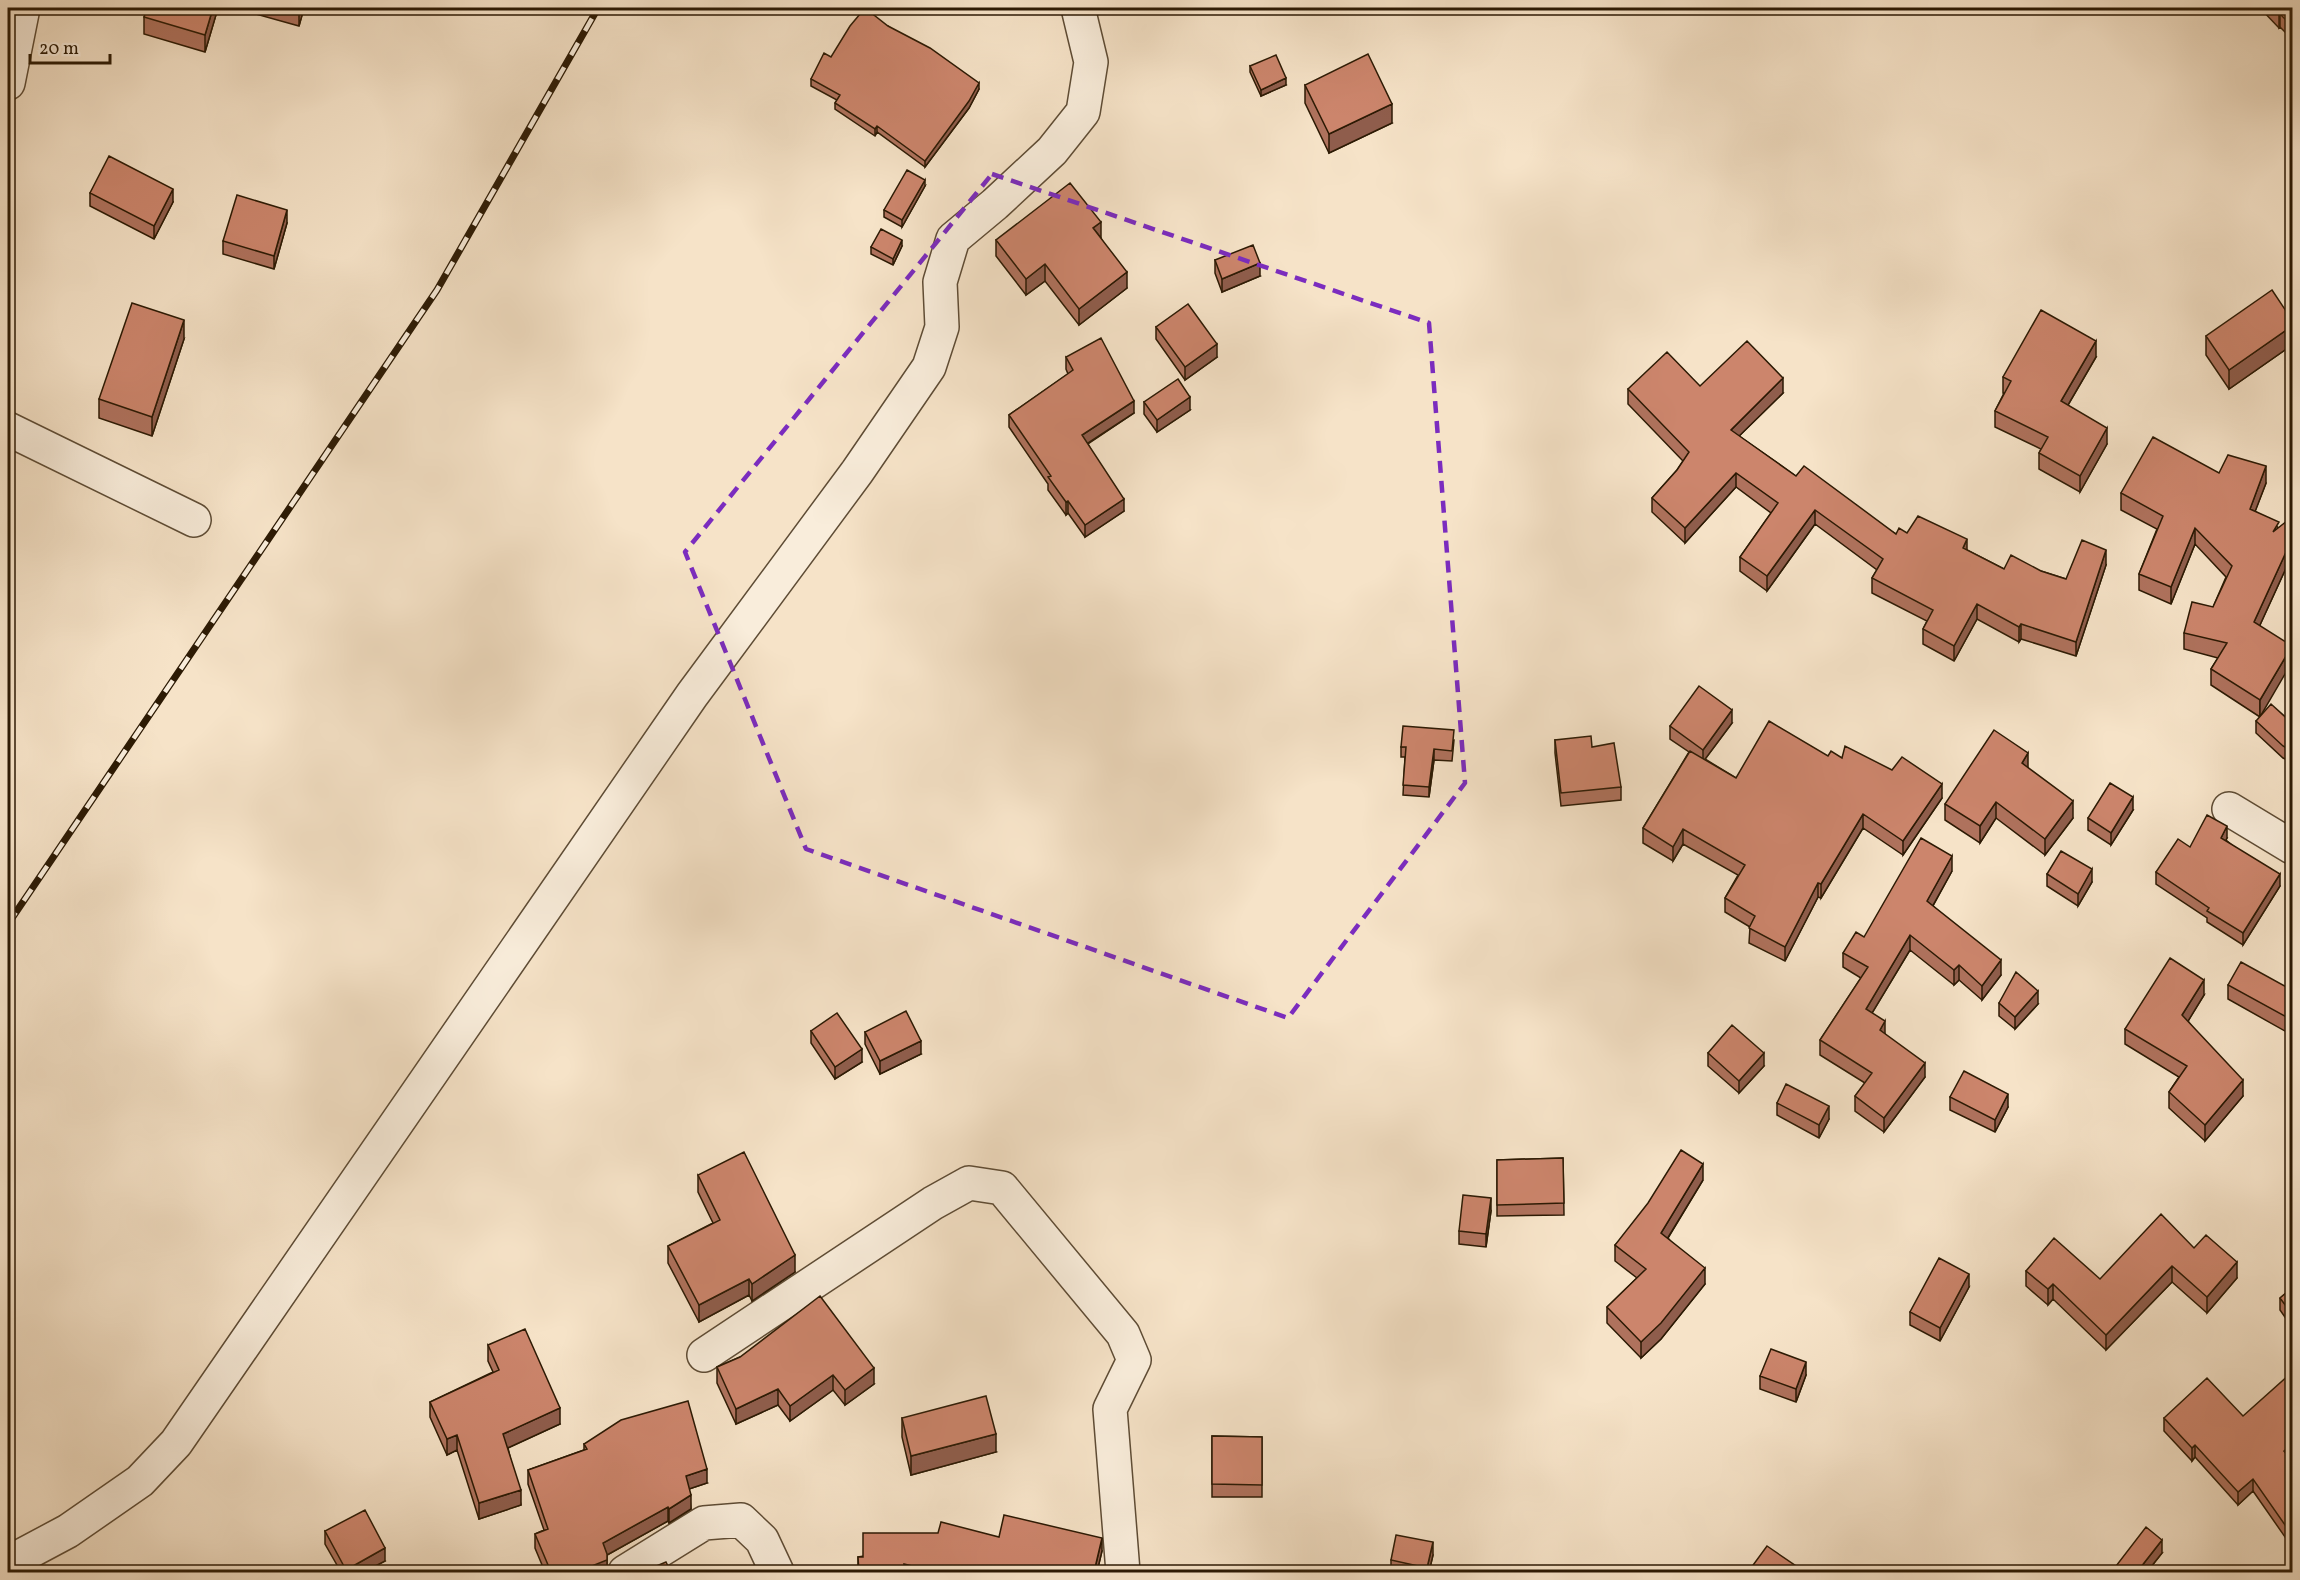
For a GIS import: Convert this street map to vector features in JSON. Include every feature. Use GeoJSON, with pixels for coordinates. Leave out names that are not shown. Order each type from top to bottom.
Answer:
{"type":"FeatureCollection","features":[{"type":"Feature","properties":{"kind":"street"},"geometry":{"type":"LineString","coordinates":[[8,83],[23,8]]}},
{"type":"Feature","properties":{"kind":"street"},"geometry":{"type":"LineString","coordinates":[[8,1563],[68,1530],[140,1481],[176,1443],[692,695],[850,482],[903,405],[929,367],[942,327],[940,282],[953,239],[1052,151],[1083,112],[1091,62],[1078,8]]}},
{"type":"Feature","properties":{"kind":"street"},"geometry":{"type":"LineString","coordinates":[[8,429],[194,520]]}},
{"type":"Feature","properties":{"kind":"street"},"geometry":{"type":"LineString","coordinates":[[2229,809],[2292,847]]}},
{"type":"Feature","properties":{"kind":"street"},"geometry":{"type":"LineString","coordinates":[[704,1355],[933,1203],[969,1183],[1002,1188],[1124,1334],[1134,1360],[1110,1409],[1123,1572]]}},
{"type":"Feature","properties":{"kind":"street"},"geometry":{"type":"LineString","coordinates":[[625,1572],[704,1522],[741,1520],[762,1540],[777,1572]]}},
{"type":"Feature","properties":{"kind":"highlighted area"},"geometry":{"type":"Polygon","coordinates":[[[992,174],[1429,323],[1465,783],[1288,1018],[806,849],[685,552],[992,174]]]}},
{"type":"Feature","properties":{"kind":"building"},"geometry":{"type":"Polygon","coordinates":[[[147,8],[213,8],[205,35],[144,17],[147,8]]]}},
{"type":"Feature","properties":{"kind":"building"},"geometry":{"type":"Polygon","coordinates":[[[865,8],[888,26],[930,48],[979,83],[969,101],[925,161],[877,126],[875,129],[835,103],[840,95],[811,79],[824,53],[831,57],[850,26],[865,8]]]}},
{"type":"Feature","properties":{"kind":"building"},"geometry":{"type":"Polygon","coordinates":[[[2272,8],[2292,8],[2292,26],[2280,14],[2272,8]]]}},
{"type":"Feature","properties":{"kind":"building"},"geometry":{"type":"Polygon","coordinates":[[[1368,54],[1392,104],[1329,134],[1305,85],[1368,54]]]}},
{"type":"Feature","properties":{"kind":"building"},"geometry":{"type":"Polygon","coordinates":[[[1276,55],[1286,78],[1261,90],[1250,66],[1276,55]]]}},
{"type":"Feature","properties":{"kind":"building"},"geometry":{"type":"Polygon","coordinates":[[[109,156],[173,189],[154,226],[90,193],[109,156]]]}},
{"type":"Feature","properties":{"kind":"building"},"geometry":{"type":"Polygon","coordinates":[[[907,170],[925,180],[902,220],[884,210],[907,170]]]}},
{"type":"Feature","properties":{"kind":"building"},"geometry":{"type":"Polygon","coordinates":[[[1070,183],[1101,222],[1093,228],[1127,272],[1079,309],[1045,264],[1026,279],[996,240],[1070,183]]]}},
{"type":"Feature","properties":{"kind":"building"},"geometry":{"type":"Polygon","coordinates":[[[237,195],[287,210],[274,256],[223,241],[237,195]]]}},
{"type":"Feature","properties":{"kind":"building"},"geometry":{"type":"Polygon","coordinates":[[[881,229],[902,240],[893,259],[871,247],[881,229]]]}},
{"type":"Feature","properties":{"kind":"building"},"geometry":{"type":"Polygon","coordinates":[[[1253,245],[1260,263],[1222,279],[1215,260],[1253,245]]]}},
{"type":"Feature","properties":{"kind":"building"},"geometry":{"type":"Polygon","coordinates":[[[2272,290],[2292,320],[2292,326],[2229,370],[2206,336],[2272,290]]]}},
{"type":"Feature","properties":{"kind":"building"},"geometry":{"type":"Polygon","coordinates":[[[132,303],[184,320],[152,417],[99,399],[132,303]]]}},
{"type":"Feature","properties":{"kind":"building"},"geometry":{"type":"Polygon","coordinates":[[[1188,304],[1217,344],[1185,367],[1156,327],[1188,304]]]}},
{"type":"Feature","properties":{"kind":"building"},"geometry":{"type":"Polygon","coordinates":[[[2041,310],[2096,341],[2061,401],[2107,428],[2080,476],[2039,453],[2048,437],[1995,411],[2011,381],[2003,377],[2041,310]]]}},
{"type":"Feature","properties":{"kind":"building"},"geometry":{"type":"Polygon","coordinates":[[[1101,338],[1134,401],[1082,435],[1124,499],[1085,525],[1048,477],[1051,476],[1009,415],[1073,370],[1066,357],[1101,338]]]}},
{"type":"Feature","properties":{"kind":"building"},"geometry":{"type":"Polygon","coordinates":[[[1747,341],[1783,378],[1731,430],[1796,476],[1804,466],[1896,534],[1899,528],[1907,533],[1918,516],[1967,539],[1963,548],[2004,569],[2011,555],[2041,571],[2066,579],[2082,540],[2106,550],[2076,642],[2021,624],[2019,627],[1977,604],[1954,646],[1923,629],[1933,610],[1872,578],[1883,559],[1815,510],[1767,576],[1740,557],[1778,503],[1736,473],[1685,528],[1652,498],[1677,470],[1689,452],[1628,389],[1667,352],[1700,386],[1747,341]]]}},
{"type":"Feature","properties":{"kind":"building"},"geometry":{"type":"Polygon","coordinates":[[[1178,379],[1190,397],[1157,420],[1144,402],[1178,379]]]}},
{"type":"Feature","properties":{"kind":"building"},"geometry":{"type":"Polygon","coordinates":[[[2153,437],[2219,473],[2228,455],[2266,466],[2250,509],[2279,522],[2273,532],[2292,517],[2292,539],[2254,622],[2292,646],[2260,700],[2211,669],[2227,643],[2184,633],[2192,602],[2213,607],[2232,566],[2195,528],[2171,587],[2139,574],[2163,516],[2121,493],[2153,437]]]}},
{"type":"Feature","properties":{"kind":"building"},"geometry":{"type":"Polygon","coordinates":[[[1699,686],[1732,710],[1703,750],[1670,726],[1699,686]]]}},
{"type":"Feature","properties":{"kind":"building"},"geometry":{"type":"Polygon","coordinates":[[[2271,704],[2292,723],[2292,751],[2283,746],[2256,721],[2271,704]]]}},
{"type":"Feature","properties":{"kind":"building"},"geometry":{"type":"Polygon","coordinates":[[[1769,721],[1828,756],[1831,751],[1842,758],[1845,746],[1892,770],[1902,757],[1942,784],[1903,841],[1863,814],[1821,884],[1818,883],[1785,947],[1749,928],[1755,916],[1725,898],[1745,865],[1683,829],[1673,847],[1643,828],[1690,751],[1736,778],[1769,721]]]}},
{"type":"Feature","properties":{"kind":"building"},"geometry":{"type":"Polygon","coordinates":[[[1403,726],[1454,730],[1452,751],[1434,749],[1429,787],[1403,785],[1406,747],[1401,747],[1403,726]]]}},
{"type":"Feature","properties":{"kind":"building"},"geometry":{"type":"Polygon","coordinates":[[[1994,730],[2028,753],[2022,763],[2073,801],[2045,839],[1996,802],[1980,826],[1945,804],[1994,730]]]}},
{"type":"Feature","properties":{"kind":"building"},"geometry":{"type":"Polygon","coordinates":[[[1591,736],[1592,747],[1614,743],[1621,787],[1561,793],[1555,740],[1591,736]]]}},
{"type":"Feature","properties":{"kind":"building"},"geometry":{"type":"Polygon","coordinates":[[[2110,783],[2133,797],[2111,833],[2088,818],[2110,783]]]}},
{"type":"Feature","properties":{"kind":"building"},"geometry":{"type":"Polygon","coordinates":[[[2207,815],[2227,826],[2221,838],[2280,874],[2243,933],[2207,911],[2209,908],[2156,872],[2178,839],[2190,847],[2207,815]]]}},
{"type":"Feature","properties":{"kind":"building"},"geometry":{"type":"Polygon","coordinates":[[[1921,838],[1952,856],[1927,901],[2001,960],[1982,986],[1959,965],[1954,970],[1910,935],[1866,1009],[1885,1021],[1880,1030],[1925,1063],[1884,1118],[1855,1096],[1872,1073],[1820,1040],[1868,967],[1843,953],[1856,932],[1864,937],[1921,838]]]}},
{"type":"Feature","properties":{"kind":"building"},"geometry":{"type":"Polygon","coordinates":[[[2061,851],[2092,869],[2078,894],[2047,874],[2061,851]]]}},
{"type":"Feature","properties":{"kind":"building"},"geometry":{"type":"Polygon","coordinates":[[[2170,958],[2204,980],[2182,1015],[2243,1080],[2205,1125],[2169,1092],[2187,1066],[2125,1029],[2170,958]]]}},
{"type":"Feature","properties":{"kind":"building"},"geometry":{"type":"Polygon","coordinates":[[[2241,962],[2292,990],[2292,1020],[2228,985],[2241,962]]]}},
{"type":"Feature","properties":{"kind":"building"},"geometry":{"type":"Polygon","coordinates":[[[2016,972],[2038,991],[2015,1017],[1999,1003],[2016,972]]]}},
{"type":"Feature","properties":{"kind":"building"},"geometry":{"type":"Polygon","coordinates":[[[906,1011],[921,1041],[880,1061],[865,1032],[906,1011]]]}},
{"type":"Feature","properties":{"kind":"building"},"geometry":{"type":"Polygon","coordinates":[[[837,1013],[862,1049],[835,1067],[811,1031],[837,1013]]]}},
{"type":"Feature","properties":{"kind":"building"},"geometry":{"type":"Polygon","coordinates":[[[1732,1025],[1764,1053],[1739,1081],[1708,1053],[1732,1025]]]}},
{"type":"Feature","properties":{"kind":"building"},"geometry":{"type":"Polygon","coordinates":[[[1964,1071],[2008,1094],[1995,1120],[1950,1097],[1964,1071]]]}},
{"type":"Feature","properties":{"kind":"building"},"geometry":{"type":"Polygon","coordinates":[[[1786,1084],[1829,1106],[1819,1125],[1777,1103],[1786,1084]]]}},
{"type":"Feature","properties":{"kind":"building"},"geometry":{"type":"Polygon","coordinates":[[[1681,1150],[1703,1164],[1661,1233],[1705,1268],[1661,1323],[1641,1342],[1607,1307],[1646,1269],[1615,1245],[1648,1203],[1681,1150]]]}},
{"type":"Feature","properties":{"kind":"building"},"geometry":{"type":"Polygon","coordinates":[[[744,1152],[795,1255],[752,1284],[749,1279],[699,1305],[668,1246],[720,1220],[698,1175],[744,1152]]]}},
{"type":"Feature","properties":{"kind":"building"},"geometry":{"type":"Polygon","coordinates":[[[1563,1158],[1564,1203],[1497,1205],[1497,1160],[1563,1158]]]}},
{"type":"Feature","properties":{"kind":"building"},"geometry":{"type":"Polygon","coordinates":[[[1463,1195],[1491,1198],[1486,1234],[1459,1231],[1463,1195]]]}},
{"type":"Feature","properties":{"kind":"building"},"geometry":{"type":"Polygon","coordinates":[[[2161,1214],[2194,1248],[2206,1235],[2237,1262],[2207,1297],[2172,1266],[2106,1335],[2053,1284],[2048,1289],[2026,1271],[2054,1238],[2100,1279],[2161,1214]]]}},
{"type":"Feature","properties":{"kind":"building"},"geometry":{"type":"Polygon","coordinates":[[[1939,1258],[1969,1274],[1940,1328],[1910,1312],[1939,1258]]]}},
{"type":"Feature","properties":{"kind":"building"},"geometry":{"type":"Polygon","coordinates":[[[2292,1288],[2292,1314],[2280,1298],[2292,1288]]]}},
{"type":"Feature","properties":{"kind":"building"},"geometry":{"type":"Polygon","coordinates":[[[820,1296],[874,1368],[845,1390],[833,1375],[790,1406],[778,1389],[736,1409],[717,1367],[740,1357],[820,1296]]]}},
{"type":"Feature","properties":{"kind":"building"},"geometry":{"type":"Polygon","coordinates":[[[525,1329],[560,1408],[503,1434],[521,1490],[479,1503],[457,1435],[447,1439],[430,1402],[499,1370],[488,1345],[525,1329]]]}},
{"type":"Feature","properties":{"kind":"building"},"geometry":{"type":"Polygon","coordinates":[[[1771,1349],[1806,1362],[1796,1389],[1760,1376],[1771,1349]]]}},
{"type":"Feature","properties":{"kind":"building"},"geometry":{"type":"Polygon","coordinates":[[[2290,1374],[2292,1377],[2292,1444],[2284,1451],[2292,1461],[2292,1535],[2253,1479],[2238,1492],[2195,1445],[2192,1448],[2164,1418],[2207,1378],[2243,1416],[2290,1374]]]}},
{"type":"Feature","properties":{"kind":"building"},"geometry":{"type":"Polygon","coordinates":[[[986,1396],[996,1434],[911,1456],[902,1418],[986,1396]]]}},
{"type":"Feature","properties":{"kind":"building"},"geometry":{"type":"Polygon","coordinates":[[[688,1401],[707,1469],[686,1476],[691,1495],[603,1543],[607,1560],[577,1572],[551,1572],[535,1534],[548,1529],[528,1470],[587,1449],[584,1444],[621,1420],[688,1401]]]}},
{"type":"Feature","properties":{"kind":"building"},"geometry":{"type":"Polygon","coordinates":[[[1212,1436],[1262,1437],[1262,1485],[1212,1484],[1212,1436]]]}},
{"type":"Feature","properties":{"kind":"building"},"geometry":{"type":"Polygon","coordinates":[[[365,1510],[385,1548],[346,1570],[325,1531],[365,1510]]]}},
{"type":"Feature","properties":{"kind":"building"},"geometry":{"type":"Polygon","coordinates":[[[1004,1515],[1102,1538],[1094,1572],[936,1572],[904,1564],[904,1572],[859,1572],[858,1557],[863,1557],[863,1533],[938,1533],[941,1522],[999,1537],[1004,1515]]]}},
{"type":"Feature","properties":{"kind":"building"},"geometry":{"type":"Polygon","coordinates":[[[2146,1527],[2162,1540],[2137,1572],[2124,1572],[2116,1566],[2146,1527]]]}},
{"type":"Feature","properties":{"kind":"building"},"geometry":{"type":"Polygon","coordinates":[[[1396,1535],[1433,1542],[1427,1568],[1391,1560],[1396,1535]]]}},
{"type":"Feature","properties":{"kind":"building"},"geometry":{"type":"Polygon","coordinates":[[[1767,1546],[1799,1568],[1796,1572],[1748,1572],[1767,1546]]]}},
{"type":"Feature","properties":{"kind":"building"},"geometry":{"type":"Polygon","coordinates":[[[666,1562],[671,1572],[642,1572],[666,1562]]]}},
{"type":"Feature","properties":{"kind":"railway"},"geometry":{"type":"LineString","coordinates":[[8,924],[437,290],[598,8]]}}]}
